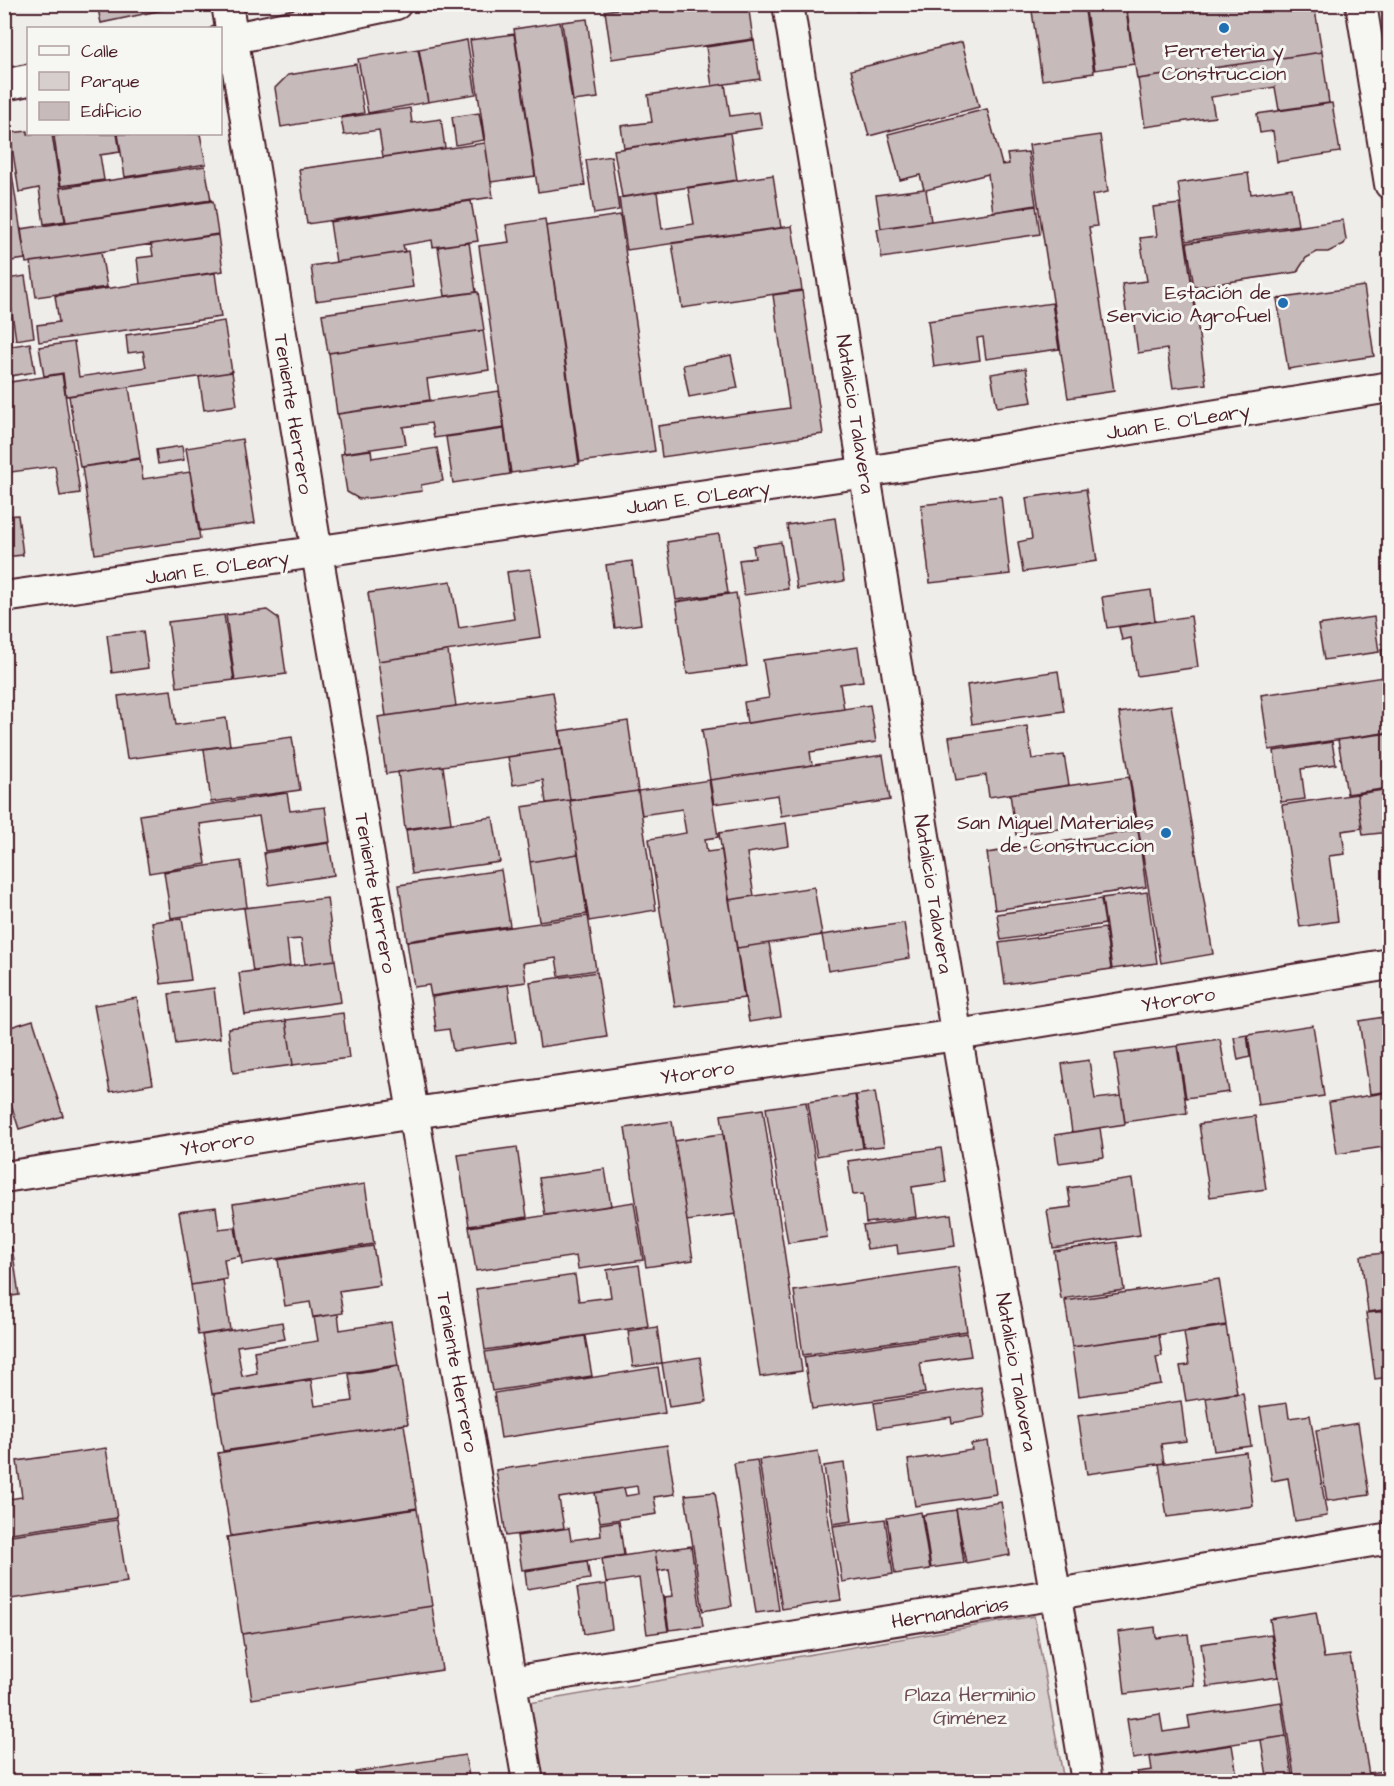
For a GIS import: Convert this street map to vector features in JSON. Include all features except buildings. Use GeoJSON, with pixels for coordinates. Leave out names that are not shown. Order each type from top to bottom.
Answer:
{"type":"FeatureCollection","features":[{"type":"Feature","properties":{"kind":"street","name":"Teniente Herrero"},"geometry":{"type":"LineString","coordinates":[[227,4],[227,39],[528,1782]]}},
{"type":"Feature","properties":{"kind":"street"},"geometry":{"type":"LineString","coordinates":[[227,39],[396,4]]}},
{"type":"Feature","properties":{"kind":"street","name":"Natalicio Talavera"},"geometry":{"type":"LineString","coordinates":[[788,4],[957,1035],[1057,1594],[1086,1782]]}},
{"type":"Feature","properties":{"kind":"street"},"geometry":{"type":"LineString","coordinates":[[1361,4],[1389,184]]}},
{"type":"Feature","properties":{"kind":"street"},"geometry":{"type":"LineString","coordinates":[[4,85],[27,80]]}},
{"type":"Feature","properties":{"kind":"street","name":"Juan E. O'Leary"},"geometry":{"type":"LineString","coordinates":[[4,597],[866,472],[1389,387]]}},
{"type":"Feature","properties":{"kind":"street","name":"Ytororo"},"geometry":{"type":"LineString","coordinates":[[4,1176],[414,1113],[957,1035],[1389,964]]}},
{"type":"Feature","properties":{"kind":"street","name":"Hernandarias"},"geometry":{"type":"LineString","coordinates":[[511,1682],[1389,1538]]}},
{"type":"Feature","properties":{"kind":"green space","name":"Plaza Herminio Giménez"},"geometry":{"type":"Polygon","coordinates":[[[1034,1616],[1064,1781],[542,1781],[529,1703],[1034,1616]]]}},
{"type":"Feature","properties":{"kind":"place","name":"Ferreteria y Construccion"},"geometry":{"type":"Point","coordinates":[1224,28]}},
{"type":"Feature","properties":{"kind":"place","name":"Estación de Servicio Agrofuel"},"geometry":{"type":"Point","coordinates":[1283,303]}},
{"type":"Feature","properties":{"kind":"place","name":"San Miguel Materiales de Construccíon"},"geometry":{"type":"Point","coordinates":[1166,833]}}]}
